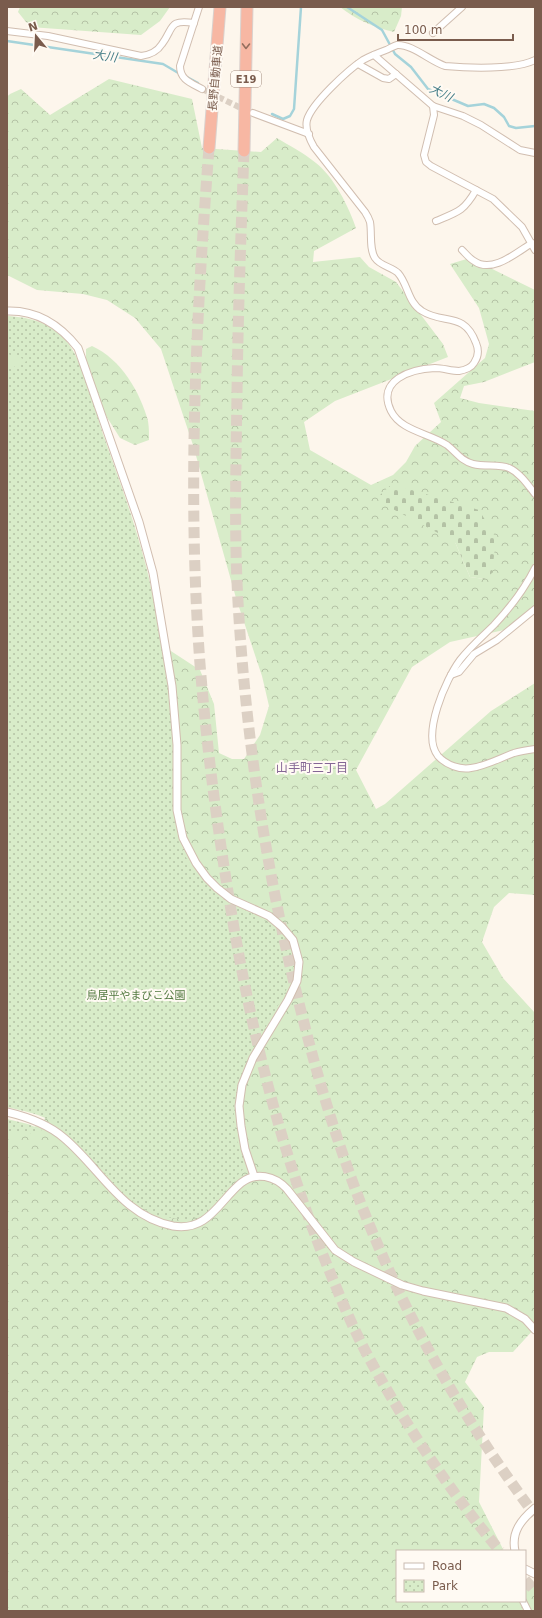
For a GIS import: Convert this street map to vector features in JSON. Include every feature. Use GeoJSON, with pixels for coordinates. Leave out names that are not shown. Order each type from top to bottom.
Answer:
{"type":"FeatureCollection","features":[{"type":"Feature","properties":{"kind":"highway","name":"長野自動車道"},"geometry":{"type":"LineString","coordinates":[[209,148],[220,7]]}},
{"type":"Feature","properties":{"kind":"highway","name":"E19"},"geometry":{"type":"LineString","coordinates":[[244,151],[247,7]]}},
{"type":"Feature","properties":{"kind":"street"},"geometry":{"type":"LineString","coordinates":[[199,7],[180,66],[180,73],[183,78],[202,89]]}},
{"type":"Feature","properties":{"kind":"street"},"geometry":{"type":"LineString","coordinates":[[433,33],[462,7]]}},
{"type":"Feature","properties":{"kind":"street"},"geometry":{"type":"LineString","coordinates":[[7,31],[48,36],[141,56],[156,51],[163,44],[170,28],[175,24],[185,22],[194,23]]}},
{"type":"Feature","properties":{"kind":"street"},"geometry":{"type":"LineString","coordinates":[[535,60],[526,64],[514,66],[444,66],[414,50],[396,45],[358,64],[327,92],[313,110],[307,121],[310,141],[365,212],[370,221],[372,249],[375,258],[399,274],[408,293],[415,304],[422,311],[464,324],[473,334],[479,351],[475,362],[470,368],[459,371],[437,368],[413,370],[401,376],[392,383],[388,391],[388,400],[391,411],[404,425],[447,445],[465,461],[474,464],[509,468],[518,474],[535,494]]}},
{"type":"Feature","properties":{"kind":"street"},"geometry":{"type":"LineString","coordinates":[[374,55],[433,106],[463,116],[481,125],[520,150],[535,153]]}},
{"type":"Feature","properties":{"kind":"street"},"geometry":{"type":"LineString","coordinates":[[358,64],[383,78],[389,79],[396,74]]}},
{"type":"Feature","properties":{"kind":"street"},"geometry":{"type":"LineString","coordinates":[[433,106],[434,115],[424,155],[426,162],[493,199],[513,216],[522,227],[535,249]]}},
{"type":"Feature","properties":{"kind":"street"},"geometry":{"type":"LineString","coordinates":[[253,113],[309,134]]}},
{"type":"Feature","properties":{"kind":"street"},"geometry":{"type":"LineString","coordinates":[[436,221],[460,211],[468,204],[476,190]]}},
{"type":"Feature","properties":{"kind":"street"},"geometry":{"type":"LineString","coordinates":[[462,250],[478,264],[497,265],[532,243]]}},
{"type":"Feature","properties":{"kind":"street"},"geometry":{"type":"LineString","coordinates":[[7,311],[27,312],[41,317],[54,324],[65,333],[78,348],[139,522],[153,573],[172,686],[177,745],[177,810],[183,838],[189,852],[206,878],[217,888],[231,899],[276,921],[293,940],[299,962],[296,982],[288,1000],[253,1058],[242,1085],[239,1106],[240,1126],[245,1149],[254,1176]]}},
{"type":"Feature","properties":{"kind":"street"},"geometry":{"type":"LineString","coordinates":[[535,568],[529,579],[495,624],[465,655],[451,675],[439,703],[432,728],[432,742],[435,752],[442,761],[453,766],[470,769],[514,753],[535,749]]}},
{"type":"Feature","properties":{"kind":"street"},"geometry":{"type":"LineString","coordinates":[[451,675],[459,672],[474,654],[497,640],[535,609]]}},
{"type":"Feature","properties":{"kind":"street"},"geometry":{"type":"LineString","coordinates":[[7,1112],[28,1118],[64,1138],[131,1207],[154,1220],[173,1226],[186,1227],[202,1222],[216,1211],[241,1183],[254,1176],[269,1177],[284,1185],[335,1250],[354,1262],[402,1285],[423,1291],[506,1308],[525,1319],[535,1330]]}},
{"type":"Feature","properties":{"kind":"street"},"geometry":{"type":"LineString","coordinates":[[515,1550],[514,1538],[517,1527],[535,1508]]}},
{"type":"Feature","properties":{"kind":"street"},"geometry":{"type":"LineString","coordinates":[[526,1570],[535,1574]]}},
{"type":"Feature","properties":{"kind":"street"},"geometry":{"type":"LineString","coordinates":[[524,1602],[528,1611]]}},
{"type":"Feature","properties":{"kind":"green space"},"geometry":{"type":"Polygon","coordinates":[[[20,7],[170,7],[160,21],[141,35],[30,27],[18,12],[20,7]]]}},
{"type":"Feature","properties":{"kind":"green space"},"geometry":{"type":"Polygon","coordinates":[[[340,7],[402,7],[401,16],[394,32],[366,22],[340,7]]]}},
{"type":"Feature","properties":{"kind":"green space"},"geometry":{"type":"Polygon","coordinates":[[[109,79],[192,99],[202,148],[261,152],[277,138],[311,159],[323,169],[335,184],[345,202],[356,228],[314,251],[313,262],[360,257],[369,267],[396,282],[443,344],[448,357],[335,401],[304,422],[310,450],[371,485],[393,475],[406,462],[415,446],[441,422],[434,403],[485,358],[489,344],[479,308],[450,264],[470,258],[535,290],[535,362],[484,382],[464,386],[460,398],[479,403],[535,411],[535,609],[504,630],[450,642],[412,667],[356,770],[376,809],[385,804],[491,711],[535,683],[535,895],[509,893],[494,907],[482,942],[503,978],[535,1013],[535,1328],[513,1352],[489,1352],[477,1357],[465,1382],[484,1407],[479,1502],[503,1550],[396,1550],[396,1602],[526,1602],[526,1580],[535,1585],[535,1611],[7,1611],[7,1132],[21,1132],[44,1123],[46,1112],[7,520],[131,625],[200,670],[214,704],[219,753],[232,759],[244,759],[260,735],[269,706],[262,676],[236,598],[193,445],[161,349],[135,318],[107,300],[83,294],[37,290],[7,275],[7,97],[21,89],[50,115],[109,79]],[[455,542],[470,577],[484,579],[455,542]]]}},
{"type":"Feature","properties":{"kind":"green space","name":"鳥居平やまびこ公園"},"geometry":{"type":"Polygon","coordinates":[[[7,316],[40,322],[55,330],[68,343],[79,362],[88,386],[129,509],[148,575],[160,637],[171,724],[171,798],[173,820],[180,845],[193,868],[210,888],[231,903],[275,928],[290,948],[293,961],[292,973],[288,985],[253,1050],[240,1080],[236,1096],[234,1112],[236,1134],[245,1167],[205,1212],[193,1218],[175,1219],[149,1212],[124,1192],[80,1145],[56,1124],[39,1115],[7,1107],[7,316]]]}},
{"type":"Feature","properties":{"kind":"green space"},"geometry":{"type":"Polygon","coordinates":[[[92,346],[112,359],[128,378],[140,399],[148,421],[149,440],[135,445],[120,438],[100,406],[86,362],[86,349],[92,346]]]}},
{"type":"Feature","properties":{"kind":"green space"},"geometry":{"type":"Polygon","coordinates":[[[7,354],[19,357],[27,361],[7,370],[7,354]]]}},
{"type":"Feature","properties":{"kind":"green space"},"geometry":{"type":"Polygon","coordinates":[[[392,484],[479,510],[496,538],[492,573],[484,579],[470,577],[455,542],[389,507],[379,496],[392,484]]]}},
{"type":"Feature","properties":{"kind":"green space"},"geometry":{"type":"Polygon","coordinates":[[[7,1119],[28,1124],[42,1130],[35,1134],[24,1132],[7,1133],[7,1119]]]}},
{"type":"Feature","properties":{"kind":"waterway","name":"大川"},"geometry":{"type":"LineString","coordinates":[[272,114],[283,119],[290,116],[294,109],[301,7]]}},
{"type":"Feature","properties":{"kind":"waterway","name":"大川"},"geometry":{"type":"LineString","coordinates":[[347,7],[382,30],[395,54],[411,67],[428,89],[468,106],[484,104],[494,108],[504,117],[509,126],[516,128],[535,126]]}},
{"type":"Feature","properties":{"kind":"waterway","name":"大川"},"geometry":{"type":"LineString","coordinates":[[7,41],[163,64],[180,74]]}},
{"type":"Feature","properties":{"kind":"waterway","name":"大川"},"geometry":{"type":"LineString","coordinates":[[187,77],[198,83]]}},
{"type":"Feature","properties":{"kind":"tunnel"},"geometry":{"type":"LineString","coordinates":[[202,89],[245,110]]}},
{"type":"Feature","properties":{"kind":"tunnel"},"geometry":{"type":"LineString","coordinates":[[209,148],[200,277],[195,406],[194,535],[196,600],[206,730],[214,796],[234,928],[250,1009],[269,1090],[292,1169],[320,1248],[342,1302],[368,1356],[397,1407],[429,1457],[463,1505],[499,1550]]}},
{"type":"Feature","properties":{"kind":"tunnel"},"geometry":{"type":"LineString","coordinates":[[244,151],[237,364],[236,550],[238,602],[247,708],[260,812],[290,968],[318,1076],[345,1161],[366,1216],[393,1279],[428,1350],[468,1418],[535,1515]]}},
{"type":"Feature","properties":{"kind":"tunnel"},"geometry":{"type":"LineString","coordinates":[[526,1581],[535,1591]]}},
{"type":"Feature","properties":{"kind":"district","name":"山手町三丁目"},"geometry":{"type":"Point","coordinates":[312,768]}}]}
